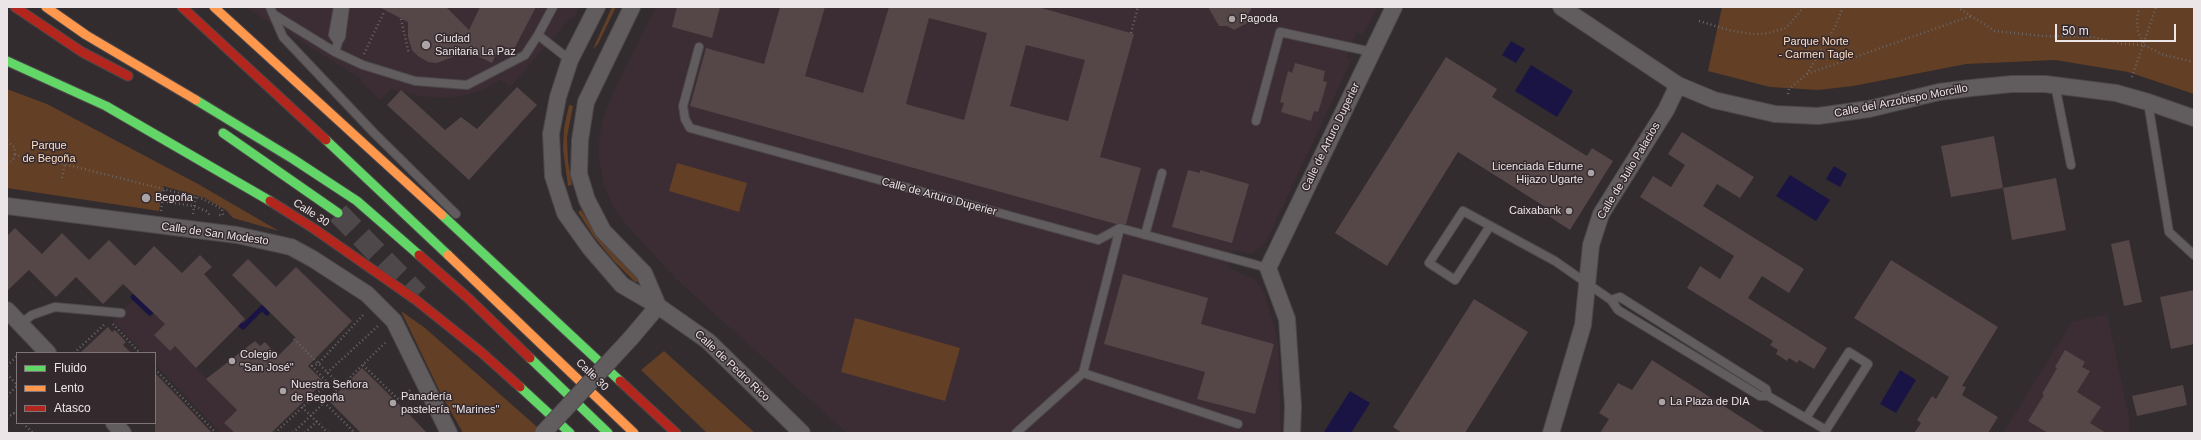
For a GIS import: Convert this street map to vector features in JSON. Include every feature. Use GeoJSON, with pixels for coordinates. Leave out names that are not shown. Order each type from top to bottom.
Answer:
{"type":"FeatureCollection","features":[{"type":"Feature","properties":{"kind":"highway"},"geometry":{"type":"LineString","coordinates":[[15,7],[82,52],[137,81]]}},
{"type":"Feature","properties":{"kind":"highway"},"geometry":{"type":"LineString","coordinates":[[46,7],[86,35],[280,151],[357,201],[468,298],[608,433]]}},
{"type":"Feature","properties":{"kind":"highway","name":"Calle 30"},"geometry":{"type":"LineString","coordinates":[[182,7],[392,202],[634,433]]}},
{"type":"Feature","properties":{"kind":"highway"},"geometry":{"type":"LineString","coordinates":[[214,7],[516,283],[676,433]]}},
{"type":"Feature","properties":{"kind":"highway","name":"Calle 30"},"geometry":{"type":"LineString","coordinates":[[7,61],[106,106],[238,181],[313,228],[416,300],[480,352],[570,433]]}},
{"type":"Feature","properties":{"kind":"highway"},"geometry":{"type":"LineString","coordinates":[[218,130],[338,213]]}},
{"type":"Feature","properties":{"kind":"street","name":"Calle de Pedro Rico"},"geometry":{"type":"LineString","coordinates":[[597,7],[570,60],[558,97],[551,134],[553,176],[565,213],[590,248],[622,285],[658,306],[708,341],[802,433]]}},
{"type":"Feature","properties":{"kind":"street"},"geometry":{"type":"LineString","coordinates":[[543,433],[631,338],[658,306],[644,273],[603,231],[587,200],[579,174],[580,140],[586,102],[632,7]]}},
{"type":"Feature","properties":{"kind":"street","name":"Calle de Arturo Duperier"},"geometry":{"type":"LineString","coordinates":[[1268,268],[1394,7]]}},
{"type":"Feature","properties":{"kind":"street","name":"Calle del Arzobispo Morcillo"},"geometry":{"type":"LineString","coordinates":[[1561,7],[1678,85],[1714,100],[1775,114],[1818,116],[1869,109],[1932,94],[2012,84],[2055,85],[2116,93],[2194,118]]}},
{"type":"Feature","properties":{"kind":"street","name":"Calle de Julio Palacios"},"geometry":{"type":"LineString","coordinates":[[1551,433],[1583,325],[1591,245],[1601,214],[1666,110],[1678,85]]}},
{"type":"Feature","properties":{"kind":"street","name":"Calle de San Modesto"},"geometry":{"type":"LineString","coordinates":[[7,206],[237,235],[291,247],[313,259],[367,294],[394,321],[448,433]]}},
{"type":"Feature","properties":{"kind":"street"},"geometry":{"type":"LineString","coordinates":[[1268,268],[1287,319],[1293,406],[1292,433]]}},
{"type":"Feature","properties":{"kind":"street"},"geometry":{"type":"LineString","coordinates":[[7,310],[47,352]]}},
{"type":"Feature","properties":{"kind":"street"},"geometry":{"type":"LineString","coordinates":[[115,424],[123,433]]}},
{"type":"Feature","properties":{"kind":"lane"},"geometry":{"type":"LineString","coordinates":[[338,7],[332,35],[338,42]]}},
{"type":"Feature","properties":{"kind":"lane"},"geometry":{"type":"LineString","coordinates":[[335,52],[340,36],[345,7]]}},
{"type":"Feature","properties":{"kind":"lane"},"geometry":{"type":"LineString","coordinates":[[271,11],[335,52],[362,65],[415,81],[467,84],[525,55],[553,7]]}},
{"type":"Feature","properties":{"kind":"lane"},"geometry":{"type":"LineString","coordinates":[[271,11],[284,36],[374,133],[465,223],[516,283]]}},
{"type":"Feature","properties":{"kind":"lane"},"geometry":{"type":"LineString","coordinates":[[1256,120],[1280,32],[1372,52]]}},
{"type":"Feature","properties":{"kind":"lane"},"geometry":{"type":"LineString","coordinates":[[538,35],[570,60]]}},
{"type":"Feature","properties":{"kind":"lane","name":"Calle de Arturo Duperier"},"geometry":{"type":"LineString","coordinates":[[699,47],[683,106],[684,119],[690,128],[1098,240],[1120,228]]}},
{"type":"Feature","properties":{"kind":"lane"},"geometry":{"type":"LineString","coordinates":[[2055,85],[2071,165]]}},
{"type":"Feature","properties":{"kind":"lane"},"geometry":{"type":"LineString","coordinates":[[2148,102],[2169,232],[2194,256]]}},
{"type":"Feature","properties":{"kind":"lane"},"geometry":{"type":"LineString","coordinates":[[1145,235],[1162,173]]}},
{"type":"Feature","properties":{"kind":"lane"},"geometry":{"type":"LineString","coordinates":[[1490,226],[1455,280],[1429,263],[1462,210],[1555,261],[1611,300],[1618,310],[1719,372],[1760,396],[1768,396],[1826,430],[1868,364],[1849,352],[1806,418]]}},
{"type":"Feature","properties":{"kind":"lane"},"geometry":{"type":"LineString","coordinates":[[1016,433],[1083,373],[1120,228],[1268,268]]}},
{"type":"Feature","properties":{"kind":"lane"},"geometry":{"type":"LineString","coordinates":[[20,324],[32,315],[55,307],[121,313]]}},
{"type":"Feature","properties":{"kind":"lane"},"geometry":{"type":"LineString","coordinates":[[1083,373],[1238,424]]}},
{"type":"Feature","properties":{"kind":"path"},"geometry":{"type":"LineString","coordinates":[[1131,33],[1138,7]]}},
{"type":"Feature","properties":{"kind":"path"},"geometry":{"type":"LineString","coordinates":[[1699,21],[1732,31],[1764,34],[1786,28],[1804,7]]}},
{"type":"Feature","properties":{"kind":"path"},"geometry":{"type":"LineString","coordinates":[[1788,94],[1789,89],[1807,74],[1836,26],[1843,7]]}},
{"type":"Feature","properties":{"kind":"path"},"geometry":{"type":"LineString","coordinates":[[1957,7],[1994,31],[2043,36],[2094,36],[2122,44],[2144,45],[2164,55],[2194,62]]}},
{"type":"Feature","properties":{"kind":"path"},"geometry":{"type":"LineString","coordinates":[[2140,7],[2137,17],[2138,31],[2144,45]]}},
{"type":"Feature","properties":{"kind":"path"},"geometry":{"type":"LineString","coordinates":[[2132,78],[2156,7]]}},
{"type":"Feature","properties":{"kind":"path"},"geometry":{"type":"LineString","coordinates":[[363,56],[384,12]]}},
{"type":"Feature","properties":{"kind":"path"},"geometry":{"type":"LineString","coordinates":[[1807,74],[1971,16]]}},
{"type":"Feature","properties":{"kind":"path"},"geometry":{"type":"LineString","coordinates":[[401,19],[409,54]]}},
{"type":"Feature","properties":{"kind":"path"},"geometry":{"type":"LineString","coordinates":[[7,142],[15,148],[13,160],[7,164]]}},
{"type":"Feature","properties":{"kind":"path"},"geometry":{"type":"LineString","coordinates":[[15,155],[64,164],[164,190],[196,196],[222,209],[224,212],[224,215],[211,216]]}},
{"type":"Feature","properties":{"kind":"path"},"geometry":{"type":"LineString","coordinates":[[62,178],[66,158]]}},
{"type":"Feature","properties":{"kind":"path"},"geometry":{"type":"LineString","coordinates":[[160,214],[164,190]]}},
{"type":"Feature","properties":{"kind":"path"},"geometry":{"type":"LineString","coordinates":[[194,206],[196,196]]}},
{"type":"Feature","properties":{"kind":"path"},"geometry":{"type":"LineString","coordinates":[[167,202],[194,206],[206,211]]}},
{"type":"Feature","properties":{"kind":"path"},"geometry":{"type":"LineString","coordinates":[[275,433],[328,382],[312,366],[318,364],[367,311]]}},
{"type":"Feature","properties":{"kind":"path"},"geometry":{"type":"LineString","coordinates":[[75,352],[109,321],[139,352]]}},
{"type":"Feature","properties":{"kind":"path"},"geometry":{"type":"LineString","coordinates":[[327,373],[381,324]]}},
{"type":"Feature","properties":{"kind":"path"},"geometry":{"type":"LineString","coordinates":[[293,433],[341,386],[345,380],[390,338]]}},
{"type":"Feature","properties":{"kind":"path"},"geometry":{"type":"LineString","coordinates":[[294,339],[341,386]]}},
{"type":"Feature","properties":{"kind":"path"},"geometry":{"type":"LineString","coordinates":[[7,366],[16,357]]}},
{"type":"Feature","properties":{"kind":"path"},"geometry":{"type":"LineString","coordinates":[[362,365],[399,400],[413,387]]}},
{"type":"Feature","properties":{"kind":"path"},"geometry":{"type":"LineString","coordinates":[[156,370],[216,433]]}},
{"type":"Feature","properties":{"kind":"path"},"geometry":{"type":"LineString","coordinates":[[7,374],[16,385]]}},
{"type":"Feature","properties":{"kind":"path"},"geometry":{"type":"LineString","coordinates":[[7,396],[16,387]]}},
{"type":"Feature","properties":{"kind":"path"},"geometry":{"type":"LineString","coordinates":[[324,402],[355,433]]}},
{"type":"Feature","properties":{"kind":"path"},"geometry":{"type":"LineString","coordinates":[[302,407],[328,433]]}},
{"type":"Feature","properties":{"kind":"path"},"geometry":{"type":"LineString","coordinates":[[7,418],[14,413]]}},
{"type":"Feature","properties":{"kind":"path"},"geometry":{"type":"LineString","coordinates":[[305,433],[317,421]]}},
{"type":"Feature","properties":{"kind":"path"},"geometry":{"type":"LineString","coordinates":[[24,424],[33,433]]}},
{"type":"Feature","properties":{"kind":"shaded area","name":"Ciudad Sanitaria La Paz"},"geometry":{"type":"Polygon","coordinates":[[[245,7],[579,7],[574,17],[569,20],[510,87],[501,80],[485,89],[466,95],[447,98],[420,96],[391,89],[381,100],[361,82],[362,79],[245,7]]]}},
{"type":"Feature","properties":{"kind":"shaded area"},"geometry":{"type":"Polygon","coordinates":[[[656,7],[1378,7],[1363,34],[1356,33],[1346,58],[1352,59],[1266,242],[1252,254],[1233,250],[1230,258],[1228,268],[1256,280],[1264,292],[1272,318],[1278,343],[1281,433],[847,433],[676,279],[623,221],[612,204],[604,186],[599,160],[599,141],[603,119],[613,93],[656,7]]]}},
{"type":"Feature","properties":{"kind":"shaded area"},"geometry":{"type":"Polygon","coordinates":[[[1511,41],[1525,49],[1516,63],[1502,55],[1511,41]]]}},
{"type":"Feature","properties":{"kind":"shaded area"},"geometry":{"type":"Polygon","coordinates":[[[1531,65],[1573,91],[1557,117],[1515,91],[1531,65]]]}},
{"type":"Feature","properties":{"kind":"shaded area"},"geometry":{"type":"Polygon","coordinates":[[[1834,166],[1847,174],[1840,187],[1826,179],[1834,166]]]}},
{"type":"Feature","properties":{"kind":"shaded area"},"geometry":{"type":"Polygon","coordinates":[[[1790,175],[1830,200],[1816,221],[1776,196],[1790,175]]]}},
{"type":"Feature","properties":{"kind":"shaded area"},"geometry":{"type":"Polygon","coordinates":[[[170,299],[176,313],[154,335],[169,351],[175,346],[237,410],[224,423],[235,433],[221,433],[156,365],[156,352],[143,352],[113,321],[133,301],[150,318],[170,299]]]}},
{"type":"Feature","properties":{"kind":"shaded area"},"geometry":{"type":"Polygon","coordinates":[[[2107,314],[2129,417],[2129,433],[2003,433],[2072,322],[2107,314]]]}},
{"type":"Feature","properties":{"kind":"shaded area"},"geometry":{"type":"Polygon","coordinates":[[[1900,370],[1916,380],[1896,413],[1880,404],[1900,370]]]}},
{"type":"Feature","properties":{"kind":"shaded area"},"geometry":{"type":"Polygon","coordinates":[[[1350,391],[1370,403],[1351,433],[1324,432],[1350,391]]]}},
{"type":"Feature","properties":{"kind":"green space"},"geometry":{"type":"Polygon","coordinates":[[[612,7],[616,7],[598,44],[593,49],[612,7]]]}},
{"type":"Feature","properties":{"kind":"green space","name":"Parque Norte - Carmen Tagle"},"geometry":{"type":"Polygon","coordinates":[[[1722,7],[2194,7],[2194,94],[2128,72],[2055,60],[1966,64],[1853,86],[1818,90],[1770,87],[1708,71],[1722,7]]]}},
{"type":"Feature","properties":{"kind":"green space","name":"Parque de Begoña"},"geometry":{"type":"Polygon","coordinates":[[[7,89],[47,104],[198,184],[279,231],[233,218],[226,210],[205,198],[163,186],[159,211],[7,188],[7,89]]]}},
{"type":"Feature","properties":{"kind":"green space"},"geometry":{"type":"Polygon","coordinates":[[[569,105],[573,106],[567,137],[568,161],[572,185],[568,186],[563,149],[564,128],[569,105]]]}},
{"type":"Feature","properties":{"kind":"green space"},"geometry":{"type":"Polygon","coordinates":[[[677,163],[747,183],[739,212],[669,191],[677,163]]]}},
{"type":"Feature","properties":{"kind":"green space"},"geometry":{"type":"Polygon","coordinates":[[[581,210],[597,235],[617,258],[639,279],[639,282],[635,282],[614,261],[594,237],[578,212],[581,210]]]}},
{"type":"Feature","properties":{"kind":"green space"},"geometry":{"type":"Polygon","coordinates":[[[401,311],[425,328],[544,433],[463,433],[441,394],[401,311]]]}},
{"type":"Feature","properties":{"kind":"green space"},"geometry":{"type":"Polygon","coordinates":[[[855,318],[960,348],[945,401],[841,372],[855,318]]]}},
{"type":"Feature","properties":{"kind":"green space"},"geometry":{"type":"Polygon","coordinates":[[[664,351],[755,433],[707,433],[641,370],[664,351]]]}},
{"type":"Feature","properties":{"kind":"building"},"geometry":{"type":"Polygon","coordinates":[[[379,7],[446,7],[469,30],[480,7],[536,7],[513,51],[500,45],[492,63],[462,48],[453,57],[437,63],[428,62],[412,50],[408,37],[408,22],[379,7]]]}},
{"type":"Feature","properties":{"kind":"building"},"geometry":{"type":"Polygon","coordinates":[[[677,7],[720,7],[712,38],[672,27],[677,7]]]}},
{"type":"Feature","properties":{"kind":"building"},"geometry":{"type":"Polygon","coordinates":[[[780,7],[825,7],[805,76],[863,93],[889,7],[1038,7],[1134,34],[1100,157],[1141,168],[1126,224],[1116,224],[690,106],[706,48],[764,64],[780,7]],[[929,18],[906,104],[964,120],[987,33],[929,18]],[[1026,45],[1010,106],[1068,121],[1085,60],[1026,45]]]}},
{"type":"Feature","properties":{"kind":"building","name":"Pagoda"},"geometry":{"type":"Polygon","coordinates":[[[1208,7],[1252,7],[1247,17],[1249,22],[1234,30],[1227,26],[1219,26],[1208,7]]]}},
{"type":"Feature","properties":{"kind":"building"},"geometry":{"type":"Polygon","coordinates":[[[1446,57],[1497,89],[1492,97],[1587,156],[1592,148],[1613,161],[1570,230],[1547,215],[1550,210],[1458,152],[1387,266],[1335,233],[1446,57]]]}},
{"type":"Feature","properties":{"kind":"building"},"geometry":{"type":"Polygon","coordinates":[[[1295,63],[1325,71],[1323,81],[1327,82],[1318,112],[1314,111],[1311,121],[1281,112],[1284,103],[1280,102],[1288,71],[1292,73],[1295,63]]]}},
{"type":"Feature","properties":{"kind":"building"},"geometry":{"type":"Polygon","coordinates":[[[517,87],[537,105],[469,180],[387,105],[401,90],[445,130],[461,117],[477,129],[517,87]]]}},
{"type":"Feature","properties":{"kind":"building"},"geometry":{"type":"Polygon","coordinates":[[[1682,132],[1754,177],[1740,198],[1717,184],[1703,206],[1804,269],[1789,293],[1762,276],[1748,298],[1827,348],[1814,369],[1799,360],[1797,363],[1789,358],[1787,361],[1776,354],[1778,350],[1770,345],[1773,341],[1687,288],[1700,266],[1720,279],[1734,256],[1640,197],[1653,176],[1671,187],[1685,165],[1668,154],[1682,132]]]}},
{"type":"Feature","properties":{"kind":"building"},"geometry":{"type":"Polygon","coordinates":[[[1994,136],[2003,188],[1951,197],[1941,146],[1994,136]]]}},
{"type":"Feature","properties":{"kind":"building"},"geometry":{"type":"Polygon","coordinates":[[[1188,170],[1200,173],[1200,170],[1249,184],[1232,243],[1172,227],[1188,170]]]}},
{"type":"Feature","properties":{"kind":"building"},"geometry":{"type":"Polygon","coordinates":[[[2056,178],[2066,230],[2012,240],[2003,188],[2056,178]]]}},
{"type":"Feature","properties":{"kind":"building"},"geometry":{"type":"Polygon","coordinates":[[[15,228],[42,254],[62,233],[89,260],[109,240],[135,266],[154,246],[182,273],[200,255],[212,267],[204,274],[245,319],[196,368],[175,346],[170,351],[154,335],[165,324],[123,284],[103,304],[76,277],[56,297],[29,270],[7,291],[7,236],[15,228]]]}},
{"type":"Feature","properties":{"kind":"building"},"geometry":{"type":"Polygon","coordinates":[[[2129,240],[2142,302],[2124,306],[2111,244],[2129,240]]]}},
{"type":"Feature","properties":{"kind":"building"},"geometry":{"type":"Polygon","coordinates":[[[248,259],[276,287],[296,267],[352,321],[308,366],[324,382],[271,433],[235,433],[224,423],[237,410],[206,379],[255,341],[260,346],[265,342],[278,356],[296,338],[232,275],[248,259]]]}},
{"type":"Feature","properties":{"kind":"building"},"geometry":{"type":"Polygon","coordinates":[[[1891,260],[1998,327],[1962,386],[1966,387],[1962,395],[1998,417],[1988,433],[1914,433],[1921,423],[1917,420],[1932,396],[1936,399],[1949,377],[1854,318],[1891,260]]]}},
{"type":"Feature","properties":{"kind":"building"},"geometry":{"type":"Polygon","coordinates":[[[1123,274],[1208,298],[1201,324],[1274,344],[1255,414],[1197,399],[1205,372],[1104,344],[1123,274]]]}},
{"type":"Feature","properties":{"kind":"building"},"geometry":{"type":"Polygon","coordinates":[[[2194,290],[2194,344],[2171,349],[2160,297],[2194,290]]]}},
{"type":"Feature","properties":{"kind":"building"},"geometry":{"type":"Polygon","coordinates":[[[1474,299],[1528,332],[1465,433],[1402,433],[1393,427],[1474,299]]]}},
{"type":"Feature","properties":{"kind":"building"},"geometry":{"type":"Polygon","coordinates":[[[108,327],[112,332],[115,330],[126,342],[123,345],[130,352],[81,352],[108,327]]]}},
{"type":"Feature","properties":{"kind":"building"},"geometry":{"type":"Polygon","coordinates":[[[2065,350],[2085,362],[2082,367],[2090,371],[2077,392],[2101,407],[2090,423],[2106,433],[2048,433],[2028,421],[2044,395],[2042,394],[2057,368],[2055,367],[2065,350]]]}},
{"type":"Feature","properties":{"kind":"building","name":"La Plaza de DIA"},"geometry":{"type":"Polygon","coordinates":[[[1652,360],[1766,433],[1600,433],[1609,419],[1599,413],[1618,383],[1632,390],[1652,360]]]}},
{"type":"Feature","properties":{"kind":"building"},"geometry":{"type":"Polygon","coordinates":[[[362,368],[427,433],[361,433],[329,401],[362,368]]]}},
{"type":"Feature","properties":{"kind":"building"},"geometry":{"type":"Polygon","coordinates":[[[156,374],[212,433],[155,433],[156,424],[156,374]]]}},
{"type":"Feature","properties":{"kind":"building"},"geometry":{"type":"Polygon","coordinates":[[[2183,385],[2187,405],[2137,416],[2132,396],[2183,385]]]}},
{"type":"Feature","properties":{"kind":"waterway"},"geometry":{"type":"LineString","coordinates":[[133,297],[150,313],[156,307]]}},
{"type":"Feature","properties":{"kind":"waterway"},"geometry":{"type":"LineString","coordinates":[[235,320],[243,327],[262,308],[267,313]]}},
{"type":"Feature","properties":{"kind":"tunnel"},"geometry":{"type":"LineString","coordinates":[[338,213],[418,295]]}},
{"type":"Feature","properties":{"kind":"traffic: fast"},"geometry":{"type":"LineString","coordinates":[[7,61],[106,106],[270,201]]}},
{"type":"Feature","properties":{"kind":"traffic: fast"},"geometry":{"type":"LineString","coordinates":[[196,100],[293,159],[357,201],[419,255]]}},
{"type":"Feature","properties":{"kind":"traffic: fast"},"geometry":{"type":"LineString","coordinates":[[223,133],[338,213]]}},
{"type":"Feature","properties":{"kind":"traffic: fast"},"geometry":{"type":"LineString","coordinates":[[326,140],[448,255]]}},
{"type":"Feature","properties":{"kind":"traffic: fast"},"geometry":{"type":"LineString","coordinates":[[442,215],[620,381]]}},
{"type":"Feature","properties":{"kind":"traffic: fast"},"geometry":{"type":"LineString","coordinates":[[530,358],[608,433]]}},
{"type":"Feature","properties":{"kind":"traffic: fast"},"geometry":{"type":"LineString","coordinates":[[520,387],[570,433]]}},
{"type":"Feature","properties":{"kind":"traffic: slow"},"geometry":{"type":"LineString","coordinates":[[46,7],[86,35],[196,100]]}},
{"type":"Feature","properties":{"kind":"traffic: slow"},"geometry":{"type":"LineString","coordinates":[[214,7],[442,215]]}},
{"type":"Feature","properties":{"kind":"traffic: slow"},"geometry":{"type":"LineString","coordinates":[[448,255],[634,433]]}},
{"type":"Feature","properties":{"kind":"traffic: jam"},"geometry":{"type":"LineString","coordinates":[[15,7],[82,52],[128,76]]}},
{"type":"Feature","properties":{"kind":"traffic: jam"},"geometry":{"type":"LineString","coordinates":[[182,7],[326,140]]}},
{"type":"Feature","properties":{"kind":"traffic: jam"},"geometry":{"type":"LineString","coordinates":[[270,201],[313,228],[416,300],[481,352],[520,387]]}},
{"type":"Feature","properties":{"kind":"traffic: jam"},"geometry":{"type":"LineString","coordinates":[[419,255],[468,298],[530,358]]}},
{"type":"Feature","properties":{"kind":"traffic: jam"},"geometry":{"type":"LineString","coordinates":[[620,381],[676,433]]}},
{"type":"Feature","properties":{"kind":"place","name":"Pagoda"},"geometry":{"type":"Point","coordinates":[1232,19]}},
{"type":"Feature","properties":{"kind":"place","name":"Ciudad Sanitaria La Paz"},"geometry":{"type":"Point","coordinates":[426,45]}},
{"type":"Feature","properties":{"kind":"place","name":"Licenciada Edurne Hijazo Ugarte"},"geometry":{"type":"Point","coordinates":[1591,173]}},
{"type":"Feature","properties":{"kind":"place","name":"Begoña"},"geometry":{"type":"Point","coordinates":[146,198]}},
{"type":"Feature","properties":{"kind":"place","name":"Caixabank"},"geometry":{"type":"Point","coordinates":[1569,211]}},
{"type":"Feature","properties":{"kind":"place","name":"Colegio \"San José\""},"geometry":{"type":"Point","coordinates":[232,361]}},
{"type":"Feature","properties":{"kind":"place","name":"Nuestra Señora de Begoña"},"geometry":{"type":"Point","coordinates":[283,391]}},
{"type":"Feature","properties":{"kind":"place","name":"La Plaza de DIA"},"geometry":{"type":"Point","coordinates":[1662,402]}},
{"type":"Feature","properties":{"kind":"place","name":"Panadería pastelería \"Marines\""},"geometry":{"type":"Point","coordinates":[393,403]}}]}
